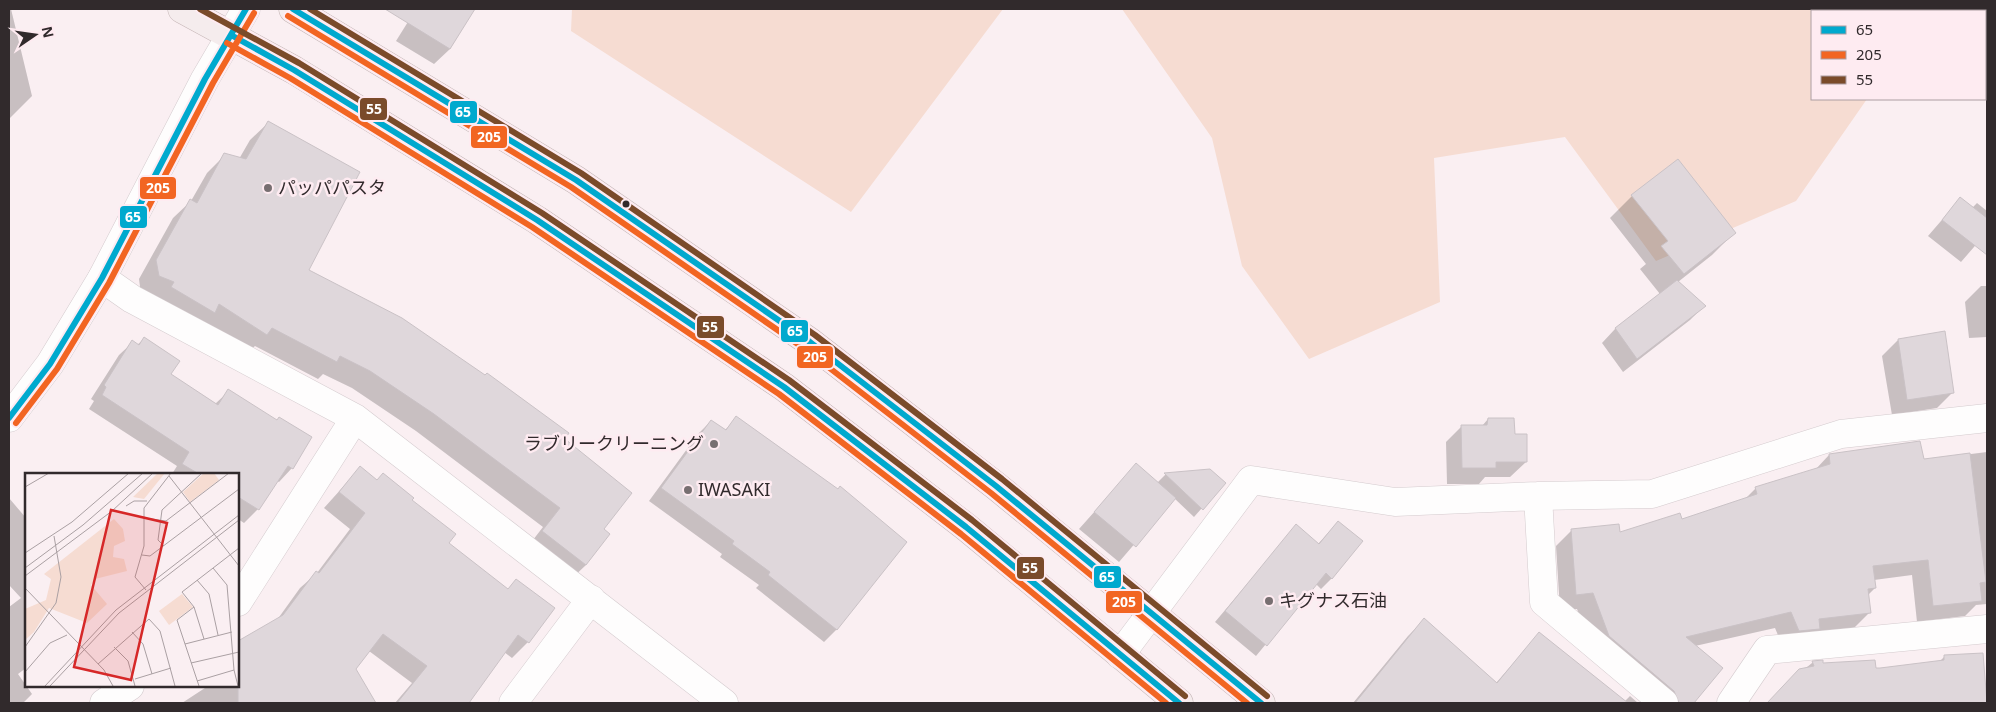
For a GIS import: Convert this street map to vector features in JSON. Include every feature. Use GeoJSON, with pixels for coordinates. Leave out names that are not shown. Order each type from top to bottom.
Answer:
{"type":"FeatureCollection","features":[{"type":"Feature","properties":{"kind":"main road"},"geometry":{"type":"LineString","coordinates":[[182,9],[294,70],[537,220],[784,387],[966,527],[1179,703]]}},
{"type":"Feature","properties":{"kind":"main road"},"geometry":{"type":"LineString","coordinates":[[293,9],[576,180],[810,342],[996,486],[1262,703]]}},
{"type":"Feature","properties":{"kind":"street"},"geometry":{"type":"LineString","coordinates":[[9,418],[50,364],[102,278],[205,78],[246,9]]}},
{"type":"Feature","properties":{"kind":"street"},"geometry":{"type":"LineString","coordinates":[[102,278],[132,299],[355,418],[724,703]]}},
{"type":"Feature","properties":{"kind":"street"},"geometry":{"type":"LineString","coordinates":[[239,600],[355,418]]}},
{"type":"Feature","properties":{"kind":"street"},"geometry":{"type":"LineString","coordinates":[[1120,655],[1251,480],[1395,502],[1538,496],[1652,494],[1841,434],[1987,422]]}},
{"type":"Feature","properties":{"kind":"street"},"geometry":{"type":"LineString","coordinates":[[1538,496],[1544,602],[1664,703]]}},
{"type":"Feature","properties":{"kind":"street"},"geometry":{"type":"LineString","coordinates":[[514,703],[591,599]]}},
{"type":"Feature","properties":{"kind":"street"},"geometry":{"type":"LineString","coordinates":[[1731,703],[1767,650],[1987,629]]}},
{"type":"Feature","properties":{"kind":"street"},"geometry":{"type":"LineString","coordinates":[[104,703],[128,687]]}},
{"type":"Feature","properties":{"kind":"shaded area"},"geometry":{"type":"Polygon","coordinates":[[[572,9],[1003,9],[851,212],[571,31],[572,9]]]}},
{"type":"Feature","properties":{"kind":"shaded area"},"geometry":{"type":"Polygon","coordinates":[[[1122,9],[1816,9],[1818,10],[1811,10],[1811,100],[1866,100],[1796,201],[1656,261],[1565,137],[1434,158],[1440,302],[1309,359],[1242,266],[1212,138],[1122,9]]]}},
{"type":"Feature","properties":{"kind":"building"},"geometry":{"type":"Polygon","coordinates":[[[385,9],[475,9],[450,49],[385,9]]]}},
{"type":"Feature","properties":{"kind":"building"},"geometry":{"type":"Polygon","coordinates":[[[268,121],[360,172],[309,270],[402,318],[485,375],[487,373],[569,433],[565,439],[632,493],[604,529],[610,534],[586,565],[542,531],[560,508],[434,414],[370,371],[340,356],[337,362],[272,328],[267,335],[219,304],[215,313],[171,287],[174,282],[159,276],[156,260],[190,199],[197,203],[224,153],[246,159],[268,121]]]}},
{"type":"Feature","properties":{"kind":"building"},"geometry":{"type":"Polygon","coordinates":[[[1678,159],[1736,233],[1684,274],[1661,246],[1668,241],[1631,195],[1678,159]]]}},
{"type":"Feature","properties":{"kind":"building"},"geometry":{"type":"Polygon","coordinates":[[[1960,197],[1987,218],[1987,255],[1942,220],[1960,197]]]}},
{"type":"Feature","properties":{"kind":"building"},"geometry":{"type":"Polygon","coordinates":[[[1677,280],[1706,306],[1637,359],[1615,328],[1677,280]]]}},
{"type":"Feature","properties":{"kind":"building"},"geometry":{"type":"Polygon","coordinates":[[[1945,331],[1954,393],[1907,400],[1898,339],[1945,331]]]}},
{"type":"Feature","properties":{"kind":"building"},"geometry":{"type":"Polygon","coordinates":[[[144,337],[180,361],[171,374],[218,405],[228,389],[277,420],[279,417],[312,437],[293,469],[288,466],[259,510],[239,498],[239,473],[197,473],[182,464],[189,452],[102,395],[106,387],[104,385],[132,340],[139,345],[144,337]]]}},
{"type":"Feature","properties":{"kind":"building"},"geometry":{"type":"Polygon","coordinates":[[[736,416],[838,489],[840,486],[907,542],[837,630],[768,575],[770,572],[732,544],[734,541],[661,488],[711,420],[726,430],[736,416]]]}},
{"type":"Feature","properties":{"kind":"building"},"geometry":{"type":"Polygon","coordinates":[[[1488,418],[1514,418],[1515,434],[1527,434],[1527,462],[1496,462],[1496,468],[1462,468],[1461,425],[1487,425],[1488,418]]]}},
{"type":"Feature","properties":{"kind":"building"},"geometry":{"type":"Polygon","coordinates":[[[1920,441],[1924,459],[1970,453],[1986,582],[1980,583],[1982,601],[1933,606],[1928,560],[1873,566],[1876,588],[1868,589],[1871,613],[1819,619],[1820,629],[1799,631],[1791,612],[1686,637],[1723,668],[1694,703],[1679,703],[1674,691],[1609,636],[1593,593],[1576,595],[1571,529],[1619,524],[1620,532],[1680,513],[1682,519],[1757,494],[1755,487],[1830,464],[1829,454],[1920,441]]]}},
{"type":"Feature","properties":{"kind":"building"},"geometry":{"type":"Polygon","coordinates":[[[1136,463],[1176,498],[1136,547],[1094,512],[1136,463]]]}},
{"type":"Feature","properties":{"kind":"building"},"geometry":{"type":"Polygon","coordinates":[[[360,466],[377,480],[383,473],[414,498],[412,500],[456,534],[449,543],[508,589],[516,579],[555,608],[529,643],[518,635],[469,703],[397,703],[427,666],[383,634],[356,669],[376,703],[238,703],[239,640],[283,615],[316,571],[319,573],[365,513],[339,492],[360,466]]]}},
{"type":"Feature","properties":{"kind":"building"},"geometry":{"type":"Polygon","coordinates":[[[1210,469],[1226,483],[1203,510],[1164,473],[1210,469]]]}},
{"type":"Feature","properties":{"kind":"building"},"geometry":{"type":"Polygon","coordinates":[[[1338,521],[1363,541],[1332,579],[1326,573],[1267,646],[1225,611],[1296,524],[1319,544],[1338,521]]]}},
{"type":"Feature","properties":{"kind":"building"},"geometry":{"type":"Polygon","coordinates":[[[1424,618],[1497,683],[1539,632],[1628,703],[1355,703],[1424,618]]]}},
{"type":"Feature","properties":{"kind":"building"},"geometry":{"type":"Polygon","coordinates":[[[1983,653],[1987,703],[1767,703],[1799,669],[1814,666],[1812,661],[1823,660],[1823,663],[1875,660],[1876,668],[1880,668],[1944,660],[1944,655],[1983,653]]]}},
{"type":"Feature","properties":{"kind":"transit line","name":"55"},"geometry":{"type":"LineString","coordinates":[[200,9],[299,63],[542,213],[789,380],[972,520],[1185,696]]}},
{"type":"Feature","properties":{"kind":"transit line","name":"65"},"geometry":{"type":"LineString","coordinates":[[9,418],[50,364],[102,278],[205,79],[246,9]]}},
{"type":"Feature","properties":{"kind":"transit line","name":"65"},"geometry":{"type":"LineString","coordinates":[[293,9],[576,180],[810,342],[996,486],[1261,703]]}},
{"type":"Feature","properties":{"kind":"transit line","name":"55"},"geometry":{"type":"LineString","coordinates":[[310,9],[581,173],[815,335],[1002,479],[1267,696]]}},
{"type":"Feature","properties":{"kind":"transit line","name":"205"},"geometry":{"type":"LineString","coordinates":[[16,423],[57,369],[109,283],[213,83],[254,13]]}},
{"type":"Feature","properties":{"kind":"transit line","name":"205"},"geometry":{"type":"LineString","coordinates":[[288,16],[571,187],[805,349],[991,493],[1247,703]]}},
{"type":"Feature","properties":{"kind":"transit line","name":"65"},"geometry":{"type":"LineString","coordinates":[[231,35],[294,70],[537,220],[784,387],[966,527],[1179,703]]}},
{"type":"Feature","properties":{"kind":"transit line","name":"205"},"geometry":{"type":"LineString","coordinates":[[227,43],[290,78],[532,227],[779,394],[961,534],[1166,703]]}},
{"type":"Feature","properties":{"kind":"place","name":"パッパパスタ"},"geometry":{"type":"Point","coordinates":[268,188]}},
{"type":"Feature","properties":{"kind":"place","name":"ラブリークリーニング"},"geometry":{"type":"Point","coordinates":[714,444]}},
{"type":"Feature","properties":{"kind":"place","name":"IWASAKI"},"geometry":{"type":"Point","coordinates":[688,490]}},
{"type":"Feature","properties":{"kind":"place","name":"キグナス石油"},"geometry":{"type":"Point","coordinates":[1269,601]}}]}
